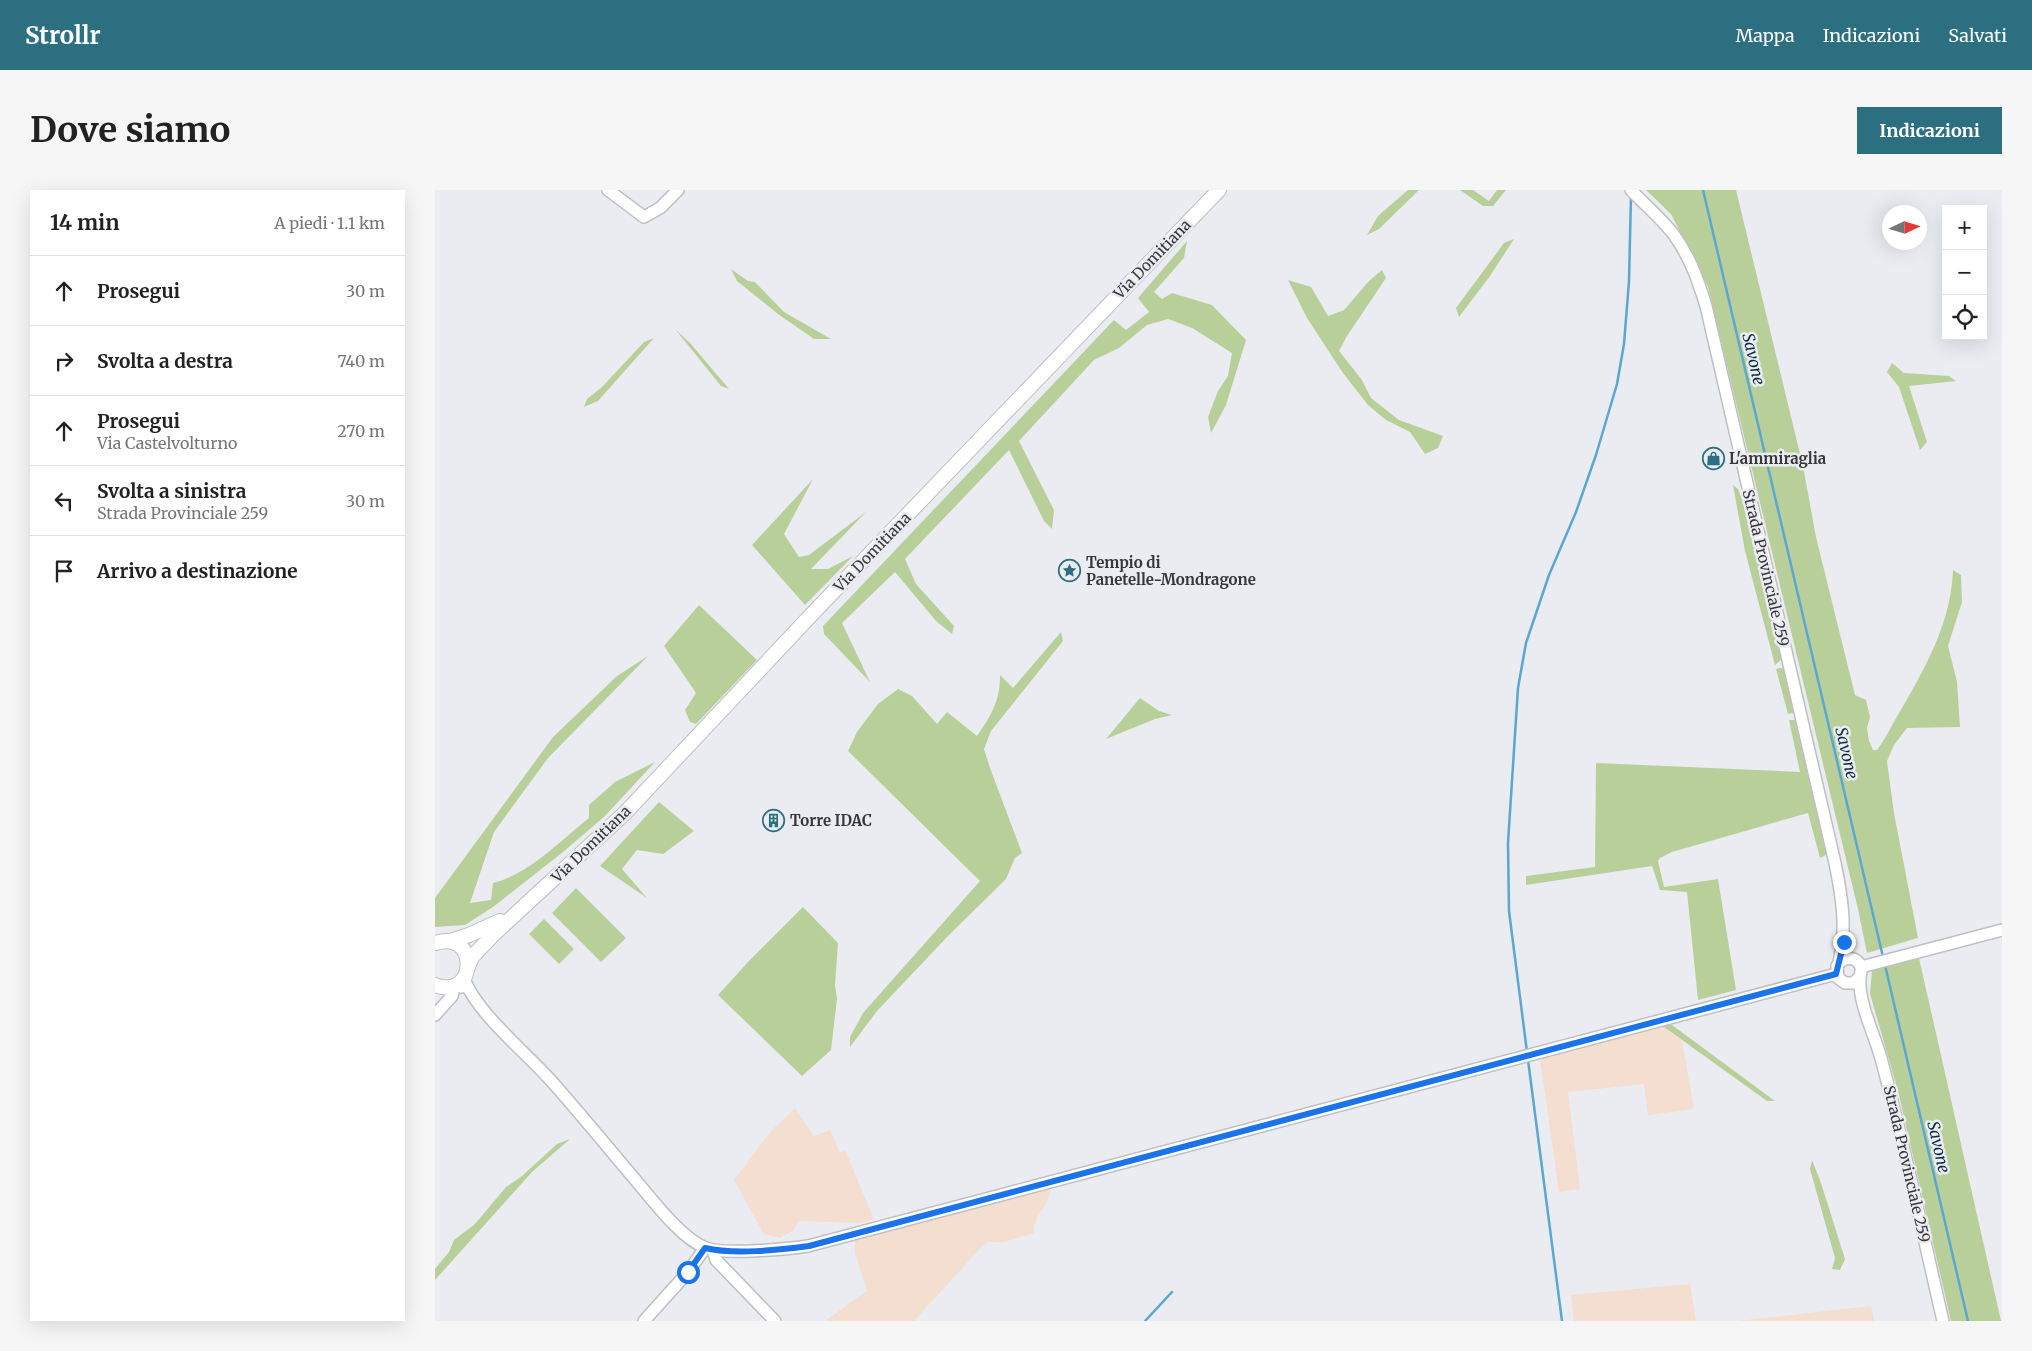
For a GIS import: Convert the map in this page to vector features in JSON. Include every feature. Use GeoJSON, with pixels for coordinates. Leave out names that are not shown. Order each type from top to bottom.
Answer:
{"type":"FeatureCollection","features":[{"type":"Feature","properties":{"kind":"main road","name":"Via Domitiana"},"geometry":{"type":"LineString","coordinates":[[462,977],[481,947],[625,813],[807,619],[1219,190]]}},
{"type":"Feature","properties":{"kind":"main road","name":"Via Domitiana"},"geometry":{"type":"LineString","coordinates":[[435,943],[450,941],[484,929],[520,909]]}},
{"type":"Feature","properties":{"kind":"main road"},"geometry":{"type":"LineString","coordinates":[[437,986],[462,977],[466,954],[450,941]]}},
{"type":"Feature","properties":{"kind":"street"},"geometry":{"type":"LineString","coordinates":[[608,190],[643,217],[660,208],[679,190]]}},
{"type":"Feature","properties":{"kind":"street","name":"Strada Provinciale 259"},"geometry":{"type":"LineString","coordinates":[[1631,190],[1673,233],[1696,272],[1706,306],[1835,863],[1844,927],[1844,942],[1837,968],[1838,978],[1845,983],[1864,1008]]}},
{"type":"Feature","properties":{"kind":"street","name":"Strada Provinciale 259"},"geometry":{"type":"LineString","coordinates":[[1844,927],[1861,967],[1864,1008],[1882,1060],[1943,1321]]}},
{"type":"Feature","properties":{"kind":"street"},"geometry":{"type":"LineString","coordinates":[[644,1321],[709,1249],[786,1249],[809,1246],[1537,1054],[1837,968],[1844,959],[1861,967],[2002,930]]}},
{"type":"Feature","properties":{"kind":"street"},"geometry":{"type":"LineString","coordinates":[[1845,983],[1853,983],[1861,967]]}},
{"type":"Feature","properties":{"kind":"street"},"geometry":{"type":"LineString","coordinates":[[462,977],[481,1008],[554,1083],[660,1209],[684,1233],[709,1249],[716,1260],[775,1321]]}},
{"type":"Feature","properties":{"kind":"street"},"geometry":{"type":"LineString","coordinates":[[435,1015],[452,996],[462,977]]}},
{"type":"Feature","properties":{"kind":"shaded area"},"geometry":{"type":"Polygon","coordinates":[[[1658,1025],[1664,1027],[1682,1041],[1694,1109],[1648,1115],[1644,1084],[1568,1092],[1580,1189],[1559,1192],[1540,1058],[1658,1025]]]}},
{"type":"Feature","properties":{"kind":"shaded area"},"geometry":{"type":"Polygon","coordinates":[[[795,1108],[814,1136],[830,1130],[840,1153],[845,1150],[874,1219],[860,1223],[798,1221],[794,1230],[780,1238],[764,1234],[734,1180],[771,1131],[795,1108]]]}},
{"type":"Feature","properties":{"kind":"shaded area"},"geometry":{"type":"Polygon","coordinates":[[[1051,1187],[1047,1203],[1034,1225],[1034,1233],[1004,1242],[986,1242],[914,1321],[825,1321],[867,1291],[855,1253],[855,1241],[1051,1187]]]}},
{"type":"Feature","properties":{"kind":"shaded area"},"geometry":{"type":"Polygon","coordinates":[[[1690,1284],[1696,1321],[1574,1321],[1571,1295],[1690,1284]]]}},
{"type":"Feature","properties":{"kind":"shaded area"},"geometry":{"type":"Polygon","coordinates":[[[1871,1306],[1874,1321],[1738,1321],[1871,1306]]]}},
{"type":"Feature","properties":{"kind":"green space"},"geometry":{"type":"Polygon","coordinates":[[[1408,190],[1419,190],[1379,229],[1367,235],[1378,216],[1408,190]]]}},
{"type":"Feature","properties":{"kind":"green space"},"geometry":{"type":"Polygon","coordinates":[[[1460,190],[1473,190],[1489,201],[1497,190],[1506,190],[1493,206],[1483,206],[1460,190]]]}},
{"type":"Feature","properties":{"kind":"green space"},"geometry":{"type":"Polygon","coordinates":[[[1646,190],[1736,190],[1803,466],[1816,537],[1855,695],[1866,700],[1870,717],[1867,728],[1873,750],[1877,750],[1885,738],[1919,677],[1939,636],[1951,593],[1953,570],[1961,575],[1962,602],[1948,646],[1957,682],[1960,727],[1907,728],[1894,745],[1887,761],[1894,813],[1918,938],[1867,953],[1708,287],[1671,214],[1646,190]]]}},
{"type":"Feature","properties":{"kind":"green space"},"geometry":{"type":"Polygon","coordinates":[[[1514,239],[1490,276],[1459,317],[1456,308],[1504,243],[1514,239]]]}},
{"type":"Feature","properties":{"kind":"green space"},"geometry":{"type":"Polygon","coordinates":[[[1187,241],[1184,258],[1154,292],[1162,299],[1172,293],[1212,305],[1246,340],[1226,405],[1211,433],[1208,417],[1218,391],[1228,376],[1232,353],[1192,328],[1168,319],[1147,325],[1119,348],[1094,360],[1019,441],[1054,510],[1052,529],[1044,521],[1009,450],[905,559],[916,584],[954,626],[952,634],[936,621],[895,572],[842,623],[870,682],[824,634],[823,626],[1114,320],[1126,330],[1149,312],[1138,298],[1187,241]]]}},
{"type":"Feature","properties":{"kind":"green space"},"geometry":{"type":"Polygon","coordinates":[[[731,269],[748,281],[755,282],[784,312],[831,339],[814,339],[778,314],[737,281],[731,269]]]}},
{"type":"Feature","properties":{"kind":"green space"},"geometry":{"type":"Polygon","coordinates":[[[1382,270],[1386,278],[1339,351],[1362,380],[1371,398],[1399,420],[1443,436],[1438,448],[1425,454],[1410,432],[1386,420],[1368,405],[1343,373],[1307,318],[1288,280],[1311,287],[1328,316],[1344,310],[1369,281],[1382,270]]]}},
{"type":"Feature","properties":{"kind":"green space"},"geometry":{"type":"Polygon","coordinates":[[[675,329],[690,343],[729,389],[721,386],[675,329]]]}},
{"type":"Feature","properties":{"kind":"green space"},"geometry":{"type":"Polygon","coordinates":[[[654,338],[598,401],[584,407],[587,399],[602,387],[644,342],[654,338]]]}},
{"type":"Feature","properties":{"kind":"green space"},"geometry":{"type":"Polygon","coordinates":[[[1892,363],[1904,373],[1949,376],[1956,381],[1909,386],[1927,442],[1920,450],[1899,387],[1887,372],[1892,363]]]}},
{"type":"Feature","properties":{"kind":"green space"},"geometry":{"type":"Polygon","coordinates":[[[813,479],[784,534],[799,557],[809,555],[866,512],[811,569],[828,569],[853,556],[805,605],[752,545],[813,479]]]}},
{"type":"Feature","properties":{"kind":"green space"},"geometry":{"type":"Polygon","coordinates":[[[1733,485],[1738,489],[1749,518],[1782,659],[1775,665],[1745,551],[1733,485]]]}},
{"type":"Feature","properties":{"kind":"green space"},"geometry":{"type":"Polygon","coordinates":[[[699,605],[757,660],[696,724],[690,722],[685,710],[696,693],[664,646],[699,605]]]}},
{"type":"Feature","properties":{"kind":"green space"},"geometry":{"type":"Polygon","coordinates":[[[1061,632],[1063,641],[991,731],[984,749],[1022,853],[1015,858],[1006,879],[948,936],[877,1011],[850,1047],[850,1037],[863,1013],[980,881],[848,751],[857,732],[878,704],[898,689],[912,696],[937,724],[947,712],[977,736],[994,708],[1000,685],[1000,675],[1013,688],[1061,632]]]}},
{"type":"Feature","properties":{"kind":"green space"},"geometry":{"type":"Polygon","coordinates":[[[648,656],[548,758],[494,832],[470,903],[491,900],[493,883],[506,879],[532,865],[589,818],[589,805],[615,782],[655,762],[605,816],[493,907],[465,925],[435,927],[435,898],[553,737],[617,676],[648,656]]]}},
{"type":"Feature","properties":{"kind":"green space"},"geometry":{"type":"Polygon","coordinates":[[[1776,669],[1784,669],[1794,710],[1793,713],[1788,714],[1776,669]]]}},
{"type":"Feature","properties":{"kind":"green space"},"geometry":{"type":"Polygon","coordinates":[[[1140,698],[1159,711],[1172,715],[1155,719],[1106,739],[1140,698]]]}},
{"type":"Feature","properties":{"kind":"green space"},"geometry":{"type":"Polygon","coordinates":[[[1789,720],[1795,720],[1828,854],[1820,858],[1808,813],[1672,852],[1658,861],[1664,887],[1718,879],[1736,990],[1698,1000],[1687,892],[1660,890],[1652,866],[1526,885],[1526,876],[1595,867],[1596,763],[1800,772],[1789,720]]]}},
{"type":"Feature","properties":{"kind":"green space"},"geometry":{"type":"Polygon","coordinates":[[[659,802],[694,831],[663,854],[637,850],[622,869],[647,898],[600,866],[659,802]]]}},
{"type":"Feature","properties":{"kind":"green space"},"geometry":{"type":"Polygon","coordinates":[[[576,888],[626,938],[601,962],[552,913],[576,888]]]}},
{"type":"Feature","properties":{"kind":"green space"},"geometry":{"type":"Polygon","coordinates":[[[803,907],[838,943],[835,985],[837,999],[831,1050],[802,1076],[718,995],[803,907]]]}},
{"type":"Feature","properties":{"kind":"green space"},"geometry":{"type":"Polygon","coordinates":[[[544,919],[574,949],[559,964],[529,934],[544,919]]]}},
{"type":"Feature","properties":{"kind":"green space"},"geometry":{"type":"Polygon","coordinates":[[[1919,958],[2001,1321],[1951,1321],[1898,1091],[1870,994],[1872,970],[1919,958]]]}},
{"type":"Feature","properties":{"kind":"green space"},"geometry":{"type":"Polygon","coordinates":[[[1658,1025],[1672,1025],[1775,1101],[1767,1101],[1664,1027],[1658,1025]]]}},
{"type":"Feature","properties":{"kind":"green space"},"geometry":{"type":"Polygon","coordinates":[[[570,1139],[532,1172],[435,1280],[435,1269],[449,1252],[454,1240],[475,1224],[506,1187],[522,1176],[557,1144],[570,1139]]]}},
{"type":"Feature","properties":{"kind":"green space"},"geometry":{"type":"Polygon","coordinates":[[[1812,1160],[1845,1259],[1840,1270],[1832,1269],[1835,1258],[1810,1169],[1812,1160]]]}},
{"type":"Feature","properties":{"kind":"waterway","name":"Savone"},"geometry":{"type":"LineString","coordinates":[[1703,190],[1883,957]]}},
{"type":"Feature","properties":{"kind":"waterway"},"geometry":{"type":"LineString","coordinates":[[1527,1052],[1509,911],[1508,843],[1518,688],[1526,643],[1549,575],[1576,512],[1596,455],[1617,384],[1624,344],[1629,281],[1631,196]]}},
{"type":"Feature","properties":{"kind":"waterway","name":"Savone"},"geometry":{"type":"LineString","coordinates":[[1885,965],[1968,1321]]}},
{"type":"Feature","properties":{"kind":"waterway"},"geometry":{"type":"LineString","coordinates":[[1528,1060],[1562,1321]]}},
{"type":"Feature","properties":{"kind":"waterway"},"geometry":{"type":"LineString","coordinates":[[1145,1321],[1172,1292]]}},
{"type":"Feature","properties":{"kind":"place","name":"L'ammiraglia"},"geometry":{"type":"Point","coordinates":[1713,458]}},
{"type":"Feature","properties":{"kind":"place","name":"Tempio di Panetelle-Mondragone"},"geometry":{"type":"Point","coordinates":[1070,571]}},
{"type":"Feature","properties":{"kind":"place","name":"Torre IDAC"},"geometry":{"type":"Point","coordinates":[774,820]}},
{"type":"Feature","properties":{"kind":"route"},"geometry":{"type":"LineString","coordinates":[[688,1272],[705,1248],[713,1250],[743,1250],[786,1249],[809,1246],[1836,974],[1844,942]]}}]}
